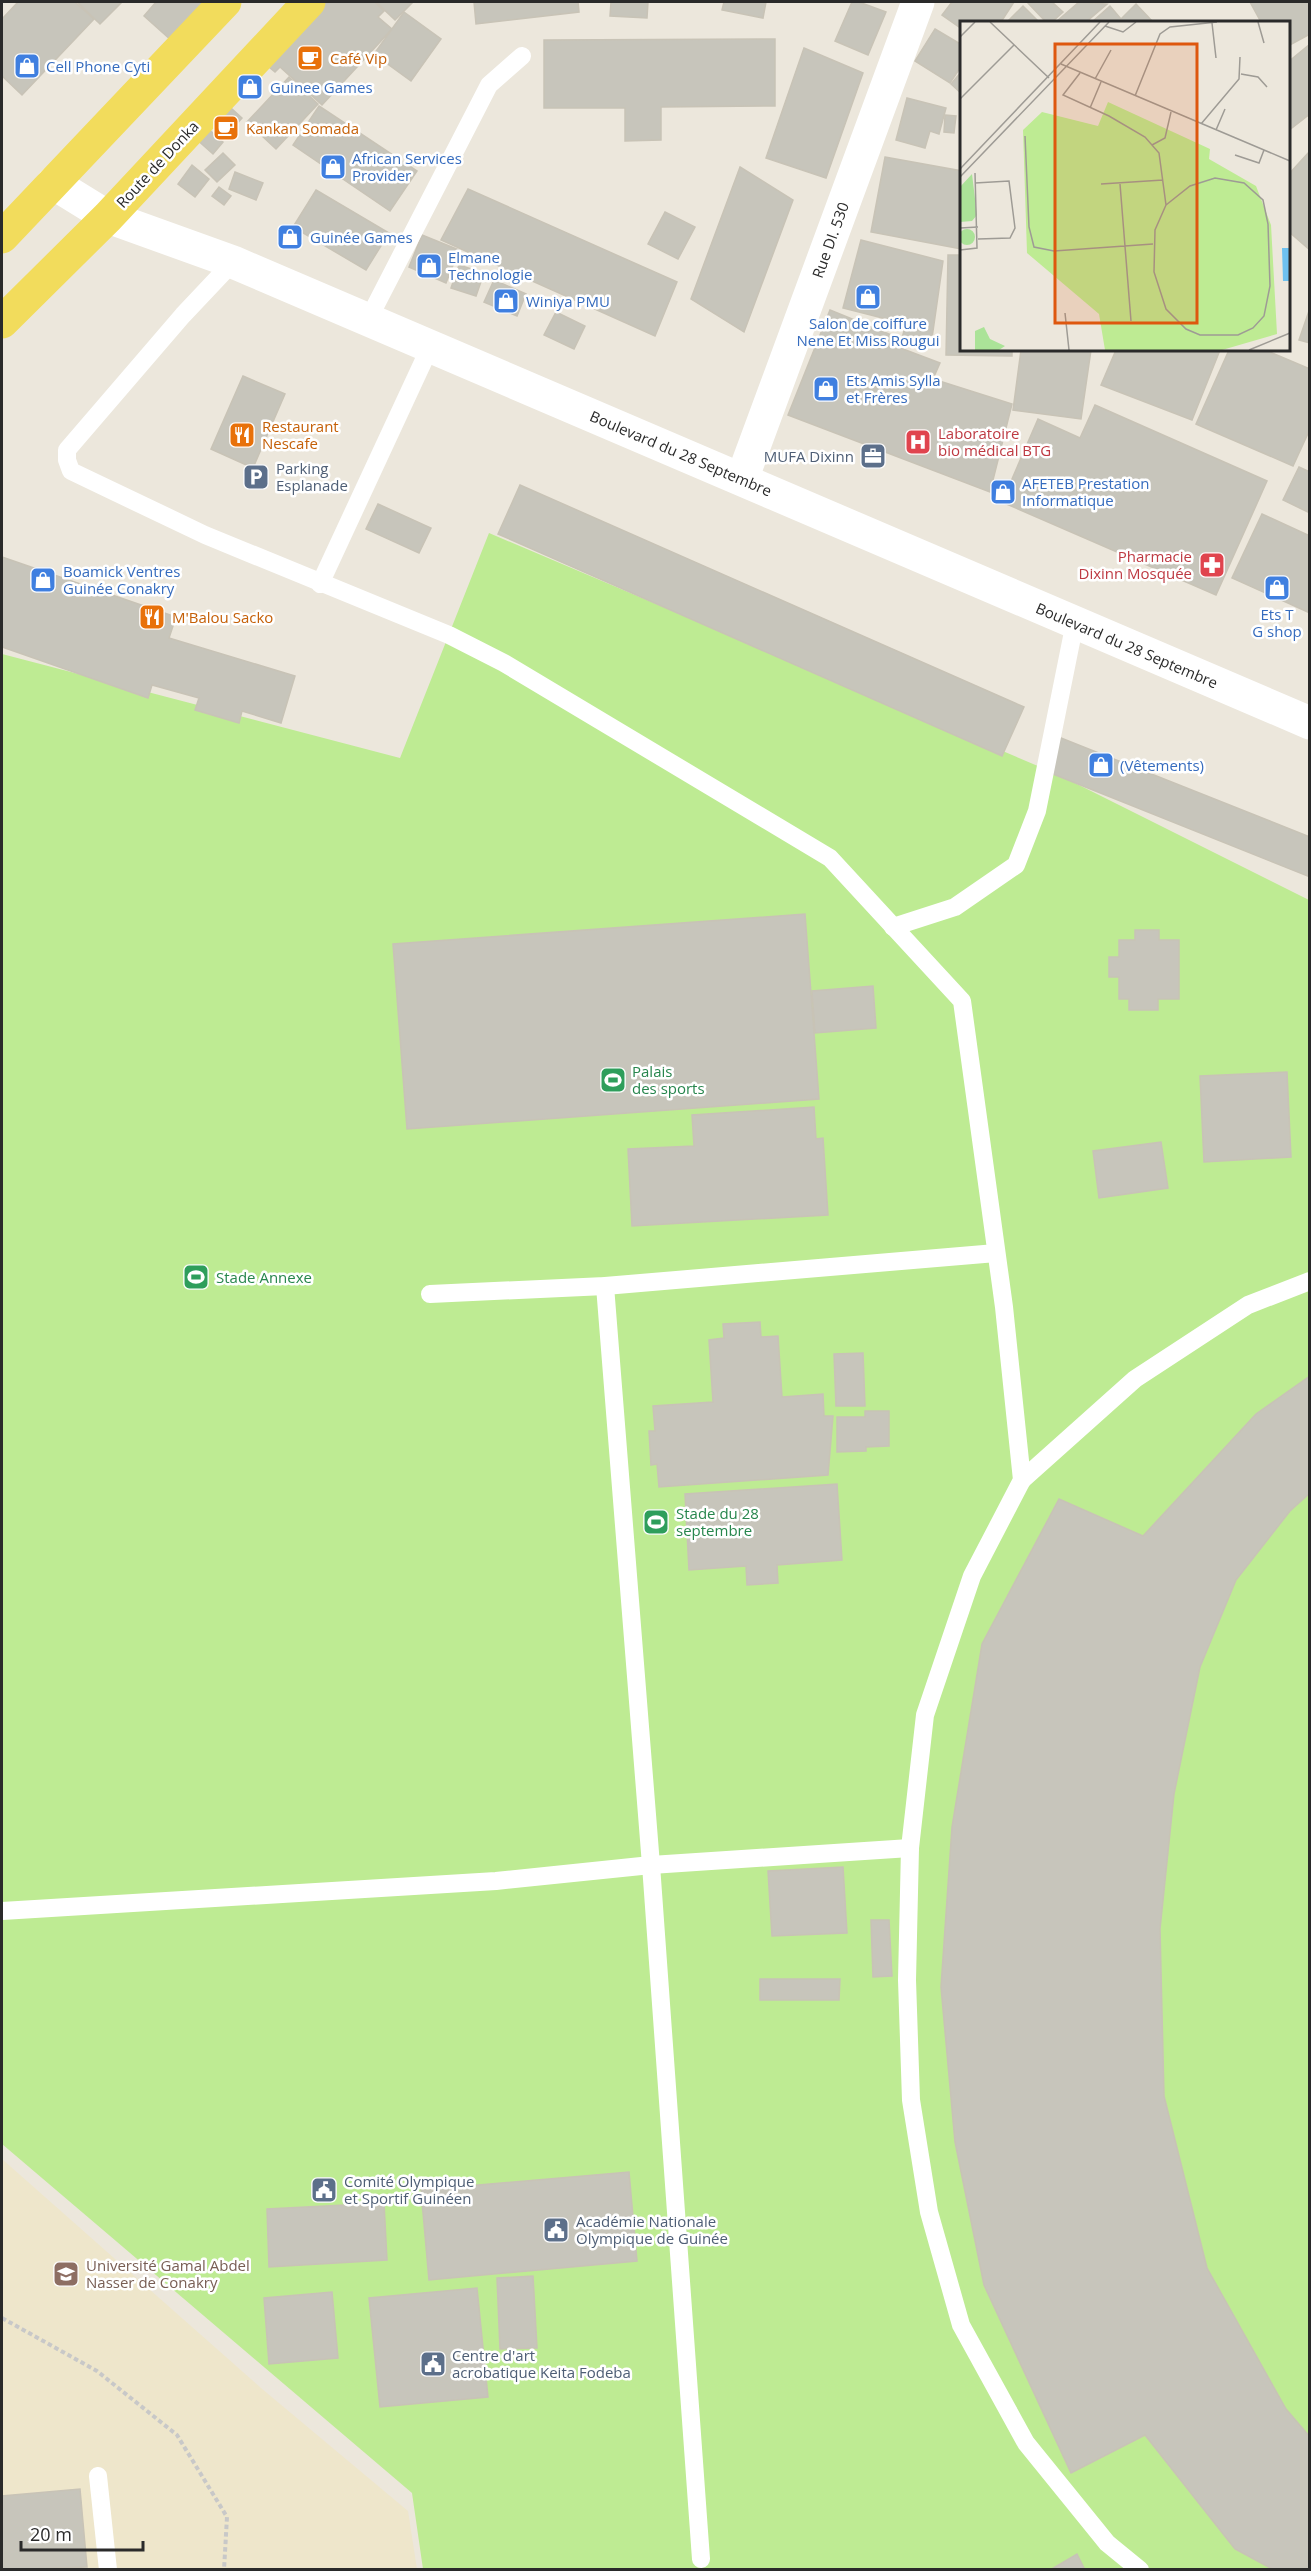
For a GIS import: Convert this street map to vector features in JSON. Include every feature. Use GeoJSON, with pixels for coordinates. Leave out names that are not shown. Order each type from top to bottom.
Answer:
{"type":"FeatureCollection","features":[{"type":"Feature","properties":{"kind":"main road"},"geometry":{"type":"LineString","coordinates":[[2,237],[225,2]]}},
{"type":"Feature","properties":{"kind":"main road","name":"Route de Donka"},"geometry":{"type":"LineString","coordinates":[[2,322],[108,217],[309,2]]}},
{"type":"Feature","properties":{"kind":"main road","name":"Rue DI. 530"},"geometry":{"type":"LineString","coordinates":[[742,479],[918,2]]}},
{"type":"Feature","properties":{"kind":"main road","name":"Boulevard du 28 Septembre"},"geometry":{"type":"LineString","coordinates":[[53,183],[108,217],[233,262],[1310,723]]}},
{"type":"Feature","properties":{"kind":"lane"},"geometry":{"type":"LineString","coordinates":[[368,320],[489,85],[522,56]]}},
{"type":"Feature","properties":{"kind":"lane"},"geometry":{"type":"LineString","coordinates":[[233,262],[68,450],[67,460],[71,471],[205,535],[449,635],[504,663],[830,858],[962,1002],[996,1253],[1022,1480]]}},
{"type":"Feature","properties":{"kind":"lane"},"geometry":{"type":"LineString","coordinates":[[320,584],[430,347]]}},
{"type":"Feature","properties":{"kind":"lane"},"geometry":{"type":"LineString","coordinates":[[893,927],[955,907],[1016,865],[1037,811],[1075,622]]}},
{"type":"Feature","properties":{"kind":"lane"},"geometry":{"type":"LineString","coordinates":[[430,1294],[605,1286],[996,1253]]}},
{"type":"Feature","properties":{"kind":"lane"},"geometry":{"type":"LineString","coordinates":[[1140,2570],[1107,2543],[1026,2443],[961,2325],[929,2211],[911,2100],[907,1980],[910,1848],[925,1715],[972,1576],[1022,1480],[1135,1379],[1248,1305],[1310,1281]]}},
{"type":"Feature","properties":{"kind":"lane"},"geometry":{"type":"LineString","coordinates":[[605,1286],[651,1865],[701,2559]]}},
{"type":"Feature","properties":{"kind":"lane"},"geometry":{"type":"LineString","coordinates":[[2,1911],[496,1881],[651,1865],[910,1848]]}},
{"type":"Feature","properties":{"kind":"lane"},"geometry":{"type":"LineString","coordinates":[[98,2476],[108,2570]]}},
{"type":"Feature","properties":{"kind":"path"},"geometry":{"type":"LineString","coordinates":[[2,2318],[97,2370],[177,2435],[227,2517],[224,2570]]}},
{"type":"Feature","properties":{"kind":"shaded area","name":"Université Gamal Abdel Nasser de Conakry"},"geometry":{"type":"Polygon","coordinates":[[[2,2159],[261,2388],[408,2511],[417,2569],[2,2569],[2,2159]]]}},
{"type":"Feature","properties":{"kind":"green space","name":"Stade du 28 septembre"},"geometry":{"type":"Polygon","coordinates":[[[489,533],[1059,775],[1309,900],[1309,2569],[423,2569],[412,2493],[2,2144],[2,654],[400,758],[489,533]]]}},
{"type":"Feature","properties":{"kind":"building"},"geometry":{"type":"Polygon","coordinates":[[[18,2],[75,2],[94,19],[22,95],[2,76],[2,19],[18,2]]]}},
{"type":"Feature","properties":{"kind":"building"},"geometry":{"type":"Polygon","coordinates":[[[77,2],[122,2],[100,24],[77,2]]]}},
{"type":"Feature","properties":{"kind":"building"},"geometry":{"type":"Polygon","coordinates":[[[156,2],[206,2],[172,41],[144,16],[156,2]]]}},
{"type":"Feature","properties":{"kind":"building"},"geometry":{"type":"Polygon","coordinates":[[[309,2],[375,2],[384,11],[378,17],[392,29],[322,105],[280,67],[275,72],[258,58],[309,2]]]}},
{"type":"Feature","properties":{"kind":"building"},"geometry":{"type":"Polygon","coordinates":[[[376,2],[413,2],[395,20],[376,2]]]}},
{"type":"Feature","properties":{"kind":"building"},"geometry":{"type":"Polygon","coordinates":[[[474,2],[578,2],[579,12],[476,24],[474,2]]]}},
{"type":"Feature","properties":{"kind":"building"},"geometry":{"type":"Polygon","coordinates":[[[611,2],[648,2],[647,18],[610,16],[611,2]]]}},
{"type":"Feature","properties":{"kind":"building"},"geometry":{"type":"Polygon","coordinates":[[[724,2],[766,2],[763,18],[722,10],[724,2]]]}},
{"type":"Feature","properties":{"kind":"building"},"geometry":{"type":"Polygon","coordinates":[[[852,2],[859,2],[886,12],[868,55],[835,41],[852,2]]]}},
{"type":"Feature","properties":{"kind":"building"},"geometry":{"type":"Polygon","coordinates":[[[952,2],[1014,2],[1002,21],[960,21],[960,28],[942,15],[952,2]]]}},
{"type":"Feature","properties":{"kind":"building"},"geometry":{"type":"Polygon","coordinates":[[[1027,2],[1052,2],[1063,12],[1053,21],[1045,21],[1027,2]]]}},
{"type":"Feature","properties":{"kind":"building"},"geometry":{"type":"Polygon","coordinates":[[[1079,2],[1107,4],[1087,21],[1057,21],[1079,2]]]}},
{"type":"Feature","properties":{"kind":"building"},"geometry":{"type":"Polygon","coordinates":[[[1250,2],[1310,2],[1310,34],[1290,45],[1290,21],[1260,21],[1250,2]]]}},
{"type":"Feature","properties":{"kind":"building"},"geometry":{"type":"Polygon","coordinates":[[[1136,4],[1152,21],[1093,21],[1110,6],[1121,19],[1136,4]]]}},
{"type":"Feature","properties":{"kind":"building"},"geometry":{"type":"Polygon","coordinates":[[[1023,6],[1038,21],[1008,21],[1023,6]]]}},
{"type":"Feature","properties":{"kind":"building"},"geometry":{"type":"Polygon","coordinates":[[[404,12],[441,39],[411,81],[374,54],[404,12]]]}},
{"type":"Feature","properties":{"kind":"building"},"geometry":{"type":"Polygon","coordinates":[[[935,29],[960,44],[960,68],[950,83],[915,61],[935,29]]]}},
{"type":"Feature","properties":{"kind":"building"},"geometry":{"type":"Polygon","coordinates":[[[775,39],[775,106],[661,107],[661,140],[625,141],[625,108],[544,108],[544,40],[775,39]]]}},
{"type":"Feature","properties":{"kind":"building"},"geometry":{"type":"Polygon","coordinates":[[[1310,44],[1310,114],[1290,129],[1290,60],[1310,44]]]}},
{"type":"Feature","properties":{"kind":"building"},"geometry":{"type":"Polygon","coordinates":[[[804,48],[863,73],[826,178],[766,158],[804,48]]]}},
{"type":"Feature","properties":{"kind":"building"},"geometry":{"type":"Polygon","coordinates":[[[960,73],[960,92],[951,84],[960,73]]]}},
{"type":"Feature","properties":{"kind":"building"},"geometry":{"type":"Polygon","coordinates":[[[289,77],[318,104],[276,149],[247,122],[289,77]]]}},
{"type":"Feature","properties":{"kind":"building"},"geometry":{"type":"Polygon","coordinates":[[[907,98],[946,108],[939,134],[930,131],[925,148],[896,140],[907,98]]]}},
{"type":"Feature","properties":{"kind":"building"},"geometry":{"type":"Polygon","coordinates":[[[221,99],[242,118],[224,138],[203,118],[221,99]]]}},
{"type":"Feature","properties":{"kind":"building"},"geometry":{"type":"Polygon","coordinates":[[[319,106],[417,171],[390,211],[293,145],[319,106]]]}},
{"type":"Feature","properties":{"kind":"building"},"geometry":{"type":"Polygon","coordinates":[[[945,115],[956,116],[954,133],[944,132],[945,115]]]}},
{"type":"Feature","properties":{"kind":"building"},"geometry":{"type":"Polygon","coordinates":[[[205,126],[223,142],[213,154],[195,138],[205,126]]]}},
{"type":"Feature","properties":{"kind":"building"},"geometry":{"type":"Polygon","coordinates":[[[1310,151],[1310,250],[1290,233],[1290,173],[1310,151]]]}},
{"type":"Feature","properties":{"kind":"building"},"geometry":{"type":"Polygon","coordinates":[[[223,153],[235,165],[217,182],[205,170],[223,153]]]}},
{"type":"Feature","properties":{"kind":"building"},"geometry":{"type":"Polygon","coordinates":[[[885,157],[960,171],[960,249],[871,232],[885,157]]]}},
{"type":"Feature","properties":{"kind":"building"},"geometry":{"type":"Polygon","coordinates":[[[192,165],[209,179],[195,197],[178,184],[192,165]]]}},
{"type":"Feature","properties":{"kind":"building"},"geometry":{"type":"Polygon","coordinates":[[[740,167],[793,200],[744,332],[691,299],[740,167]]]}},
{"type":"Feature","properties":{"kind":"building"},"geometry":{"type":"Polygon","coordinates":[[[235,172],[263,183],[256,200],[229,189],[235,172]]]}},
{"type":"Feature","properties":{"kind":"building"},"geometry":{"type":"Polygon","coordinates":[[[219,187],[231,196],[224,205],[212,196],[219,187]]]}},
{"type":"Feature","properties":{"kind":"building"},"geometry":{"type":"Polygon","coordinates":[[[468,189],[677,282],[655,336],[441,240],[468,189]]]}},
{"type":"Feature","properties":{"kind":"building"},"geometry":{"type":"Polygon","coordinates":[[[316,190],[389,233],[366,270],[293,227],[316,190]]]}},
{"type":"Feature","properties":{"kind":"building"},"geometry":{"type":"Polygon","coordinates":[[[665,212],[695,227],[678,259],[648,244],[665,212]]]}},
{"type":"Feature","properties":{"kind":"building"},"geometry":{"type":"Polygon","coordinates":[[[422,235],[459,250],[446,283],[409,267],[422,235]]]}},
{"type":"Feature","properties":{"kind":"building"},"geometry":{"type":"Polygon","coordinates":[[[861,240],[943,261],[931,345],[902,338],[906,324],[843,308],[861,240]]]}},
{"type":"Feature","properties":{"kind":"building"},"geometry":{"type":"Polygon","coordinates":[[[948,255],[960,255],[960,351],[1012,351],[1012,356],[946,355],[948,255]]]}},
{"type":"Feature","properties":{"kind":"building"},"geometry":{"type":"Polygon","coordinates":[[[459,265],[484,273],[476,296],[451,288],[459,265]]]}},
{"type":"Feature","properties":{"kind":"building"},"geometry":{"type":"Polygon","coordinates":[[[494,280],[526,294],[517,316],[484,302],[494,280]]]}},
{"type":"Feature","properties":{"kind":"building"},"geometry":{"type":"Polygon","coordinates":[[[1310,308],[1310,343],[1299,340],[1310,308]]]}},
{"type":"Feature","properties":{"kind":"building"},"geometry":{"type":"Polygon","coordinates":[[[830,310],[906,341],[903,349],[940,363],[933,379],[1012,404],[990,492],[788,415],[830,310]]]}},
{"type":"Feature","properties":{"kind":"building"},"geometry":{"type":"Polygon","coordinates":[[[556,312],[585,326],[574,349],[544,335],[556,312]]]}},
{"type":"Feature","properties":{"kind":"building"},"geometry":{"type":"Polygon","coordinates":[[[1021,351],[1091,351],[1081,419],[1013,410],[1021,351]]]}},
{"type":"Feature","properties":{"kind":"building"},"geometry":{"type":"Polygon","coordinates":[[[1116,351],[1220,351],[1192,420],[1101,385],[1116,351]]]}},
{"type":"Feature","properties":{"kind":"building"},"geometry":{"type":"Polygon","coordinates":[[[1229,351],[1267,351],[1310,369],[1310,429],[1293,466],[1196,424],[1229,351]]]}},
{"type":"Feature","properties":{"kind":"building"},"geometry":{"type":"Polygon","coordinates":[[[243,376],[285,394],[253,468],[211,449],[243,376]]]}},
{"type":"Feature","properties":{"kind":"building"},"geometry":{"type":"Polygon","coordinates":[[[1095,405],[1267,481],[1216,595],[1002,502],[1038,419],[1080,438],[1095,405]]]}},
{"type":"Feature","properties":{"kind":"building"},"geometry":{"type":"Polygon","coordinates":[[[1299,467],[1310,472],[1310,513],[1283,500],[1299,467]]]}},
{"type":"Feature","properties":{"kind":"building"},"geometry":{"type":"Polygon","coordinates":[[[520,485],[1024,707],[1002,756],[498,534],[520,485]]]}},
{"type":"Feature","properties":{"kind":"building"},"geometry":{"type":"Polygon","coordinates":[[[378,504],[431,528],[419,553],[366,529],[378,504]]]}},
{"type":"Feature","properties":{"kind":"building"},"geometry":{"type":"Polygon","coordinates":[[[1262,514],[1310,536],[1310,613],[1232,578],[1262,514]]]}},
{"type":"Feature","properties":{"kind":"building"},"geometry":{"type":"Polygon","coordinates":[[[2,557],[176,617],[169,638],[295,676],[281,723],[242,711],[239,723],[195,710],[199,698],[152,685],[148,698],[2,647],[2,557]]]}},
{"type":"Feature","properties":{"kind":"building"},"geometry":{"type":"Polygon","coordinates":[[[1061,738],[1310,837],[1310,877],[1048,772],[1061,738]]]}},
{"type":"Feature","properties":{"kind":"building"},"geometry":{"type":"Polygon","coordinates":[[[805,914],[819,1099],[407,1129],[393,944],[805,914]]]}},
{"type":"Feature","properties":{"kind":"building"},"geometry":{"type":"Polygon","coordinates":[[[1135,930],[1159,930],[1159,940],[1179,940],[1179,999],[1158,999],[1158,1010],[1129,1010],[1129,999],[1119,999],[1119,977],[1109,977],[1109,957],[1119,957],[1119,940],[1135,940],[1135,930]]]}},
{"type":"Feature","properties":{"kind":"building"},"geometry":{"type":"Polygon","coordinates":[[[873,986],[876,1028],[815,1033],[812,991],[873,986]]]}},
{"type":"Feature","properties":{"kind":"building"},"geometry":{"type":"Polygon","coordinates":[[[1287,1072],[1291,1157],[1204,1162],[1200,1076],[1287,1072]]]}},
{"type":"Feature","properties":{"kind":"building"},"geometry":{"type":"Polygon","coordinates":[[[814,1107],[816,1139],[823,1138],[828,1215],[632,1226],[628,1149],[694,1146],[692,1115],[814,1107]]]}},
{"type":"Feature","properties":{"kind":"building"},"geometry":{"type":"Polygon","coordinates":[[[1161,1142],[1168,1188],[1099,1198],[1093,1151],[1161,1142]]]}},
{"type":"Feature","properties":{"kind":"building"},"geometry":{"type":"Polygon","coordinates":[[[760,1322],[761,1337],[778,1336],[782,1397],[823,1394],[824,1416],[833,1416],[828,1475],[659,1487],[657,1464],[651,1465],[649,1431],[655,1431],[653,1406],[713,1402],[709,1340],[724,1338],[723,1324],[760,1322]]]}},
{"type":"Feature","properties":{"kind":"building"},"geometry":{"type":"Polygon","coordinates":[[[863,1353],[865,1406],[836,1406],[834,1354],[863,1353]]]}},
{"type":"Feature","properties":{"kind":"building"},"geometry":{"type":"Polygon","coordinates":[[[1310,1376],[1310,1493],[1290,1511],[1236,1580],[1200,1667],[1174,1794],[1160,1929],[1164,2096],[1207,2268],[1286,2409],[1310,2437],[1310,2570],[1274,2570],[1235,2549],[1145,2435],[1071,2473],[984,2285],[955,2142],[941,1987],[952,1827],[982,1644],[1059,1499],[1143,1536],[1256,1414],[1310,1376]]]}},
{"type":"Feature","properties":{"kind":"building"},"geometry":{"type":"Polygon","coordinates":[[[865,1411],[889,1411],[889,1446],[866,1447],[866,1451],[837,1452],[837,1417],[865,1417],[865,1411]]]}},
{"type":"Feature","properties":{"kind":"building"},"geometry":{"type":"Polygon","coordinates":[[[837,1484],[842,1560],[777,1565],[778,1583],[747,1585],[746,1566],[689,1570],[685,1494],[837,1484]]]}},
{"type":"Feature","properties":{"kind":"building"},"geometry":{"type":"Polygon","coordinates":[[[843,1867],[847,1933],[772,1936],[768,1871],[843,1867]]]}},
{"type":"Feature","properties":{"kind":"building"},"geometry":{"type":"Polygon","coordinates":[[[871,1920],[889,1920],[892,1976],[873,1977],[871,1920]]]}},
{"type":"Feature","properties":{"kind":"building"},"geometry":{"type":"Polygon","coordinates":[[[760,1979],[840,1979],[839,2000],[760,2000],[760,1979]]]}},
{"type":"Feature","properties":{"kind":"building"},"geometry":{"type":"Polygon","coordinates":[[[629,2172],[637,2261],[429,2280],[421,2190],[629,2172]]]}},
{"type":"Feature","properties":{"kind":"building"},"geometry":{"type":"Polygon","coordinates":[[[384,2203],[387,2260],[269,2267],[267,2209],[384,2203]]]}},
{"type":"Feature","properties":{"kind":"building"},"geometry":{"type":"Polygon","coordinates":[[[533,2276],[537,2348],[500,2349],[497,2278],[533,2276]]]}},
{"type":"Feature","properties":{"kind":"building"},"geometry":{"type":"Polygon","coordinates":[[[477,2288],[488,2397],[380,2407],[369,2298],[477,2288]]]}},
{"type":"Feature","properties":{"kind":"building"},"geometry":{"type":"Polygon","coordinates":[[[332,2292],[338,2358],[269,2364],[264,2298],[332,2292]]]}},
{"type":"Feature","properties":{"kind":"building"},"geometry":{"type":"Polygon","coordinates":[[[80,2489],[87,2567],[2,2570],[2,2496],[80,2489]]]}},
{"type":"Feature","properties":{"kind":"building"},"geometry":{"type":"Polygon","coordinates":[[[1077,2554],[1085,2570],[1050,2570],[1077,2554]]]}},
{"type":"Feature","properties":{"kind":"place","name":"Café Vip"},"geometry":{"type":"Point","coordinates":[310,58]}},
{"type":"Feature","properties":{"kind":"place","name":"Cell Phone Cyti"},"geometry":{"type":"Point","coordinates":[27,66]}},
{"type":"Feature","properties":{"kind":"place","name":"Guinee Games"},"geometry":{"type":"Point","coordinates":[250,87]}},
{"type":"Feature","properties":{"kind":"place","name":"Kankan Somada"},"geometry":{"type":"Point","coordinates":[226,128]}},
{"type":"Feature","properties":{"kind":"place","name":"African Services Provider"},"geometry":{"type":"Point","coordinates":[333,167]}},
{"type":"Feature","properties":{"kind":"place","name":"Guinée Games"},"geometry":{"type":"Point","coordinates":[290,237]}},
{"type":"Feature","properties":{"kind":"place","name":"Elmane Technologie"},"geometry":{"type":"Point","coordinates":[429,266]}},
{"type":"Feature","properties":{"kind":"place","name":"Salon de coiffure Nene Et Miss Rougui"},"geometry":{"type":"Point","coordinates":[868,297]}},
{"type":"Feature","properties":{"kind":"place","name":"Winiya PMU"},"geometry":{"type":"Point","coordinates":[506,301]}},
{"type":"Feature","properties":{"kind":"place","name":"Ets Amis Sylla et Frères"},"geometry":{"type":"Point","coordinates":[826,389]}},
{"type":"Feature","properties":{"kind":"place","name":"Restaurant Nescafe"},"geometry":{"type":"Point","coordinates":[242,435]}},
{"type":"Feature","properties":{"kind":"place","name":"Laboratoire bio médical BTG"},"geometry":{"type":"Point","coordinates":[918,442]}},
{"type":"Feature","properties":{"kind":"place","name":"MUFA Dixinn"},"geometry":{"type":"Point","coordinates":[873,456]}},
{"type":"Feature","properties":{"kind":"place","name":"Parking Esplanade"},"geometry":{"type":"Point","coordinates":[256,477]}},
{"type":"Feature","properties":{"kind":"place","name":"AFETEB Prestation Informatique"},"geometry":{"type":"Point","coordinates":[1003,492]}},
{"type":"Feature","properties":{"kind":"place","name":"Pharmacie Dixinn Mosquée"},"geometry":{"type":"Point","coordinates":[1212,565]}},
{"type":"Feature","properties":{"kind":"place","name":"Boamick Ventres Guinée Conakry"},"geometry":{"type":"Point","coordinates":[43,580]}},
{"type":"Feature","properties":{"kind":"place","name":"Ets T G shop"},"geometry":{"type":"Point","coordinates":[1277,588]}},
{"type":"Feature","properties":{"kind":"place","name":"M'Balou Sacko"},"geometry":{"type":"Point","coordinates":[152,617]}},
{"type":"Feature","properties":{"kind":"place","name":"(Vêtements)"},"geometry":{"type":"Point","coordinates":[1101,765]}},
{"type":"Feature","properties":{"kind":"place","name":"Palais des sports"},"geometry":{"type":"Point","coordinates":[613,1080]}},
{"type":"Feature","properties":{"kind":"place","name":"Stade Annexe"},"geometry":{"type":"Point","coordinates":[196,1277]}},
{"type":"Feature","properties":{"kind":"place","name":"Stade du 28 septembre"},"geometry":{"type":"Point","coordinates":[656,1522]}},
{"type":"Feature","properties":{"kind":"place","name":"Comité Olympique et Sportif Guinéen"},"geometry":{"type":"Point","coordinates":[324,2190]}},
{"type":"Feature","properties":{"kind":"place","name":"Académie Nationale Olympique de Guinée"},"geometry":{"type":"Point","coordinates":[556,2230]}},
{"type":"Feature","properties":{"kind":"place","name":"Université Gamal Abdel Nasser de Conakry"},"geometry":{"type":"Point","coordinates":[66,2274]}},
{"type":"Feature","properties":{"kind":"place","name":"Centre d'art acrobatique Keita Fodeba"},"geometry":{"type":"Point","coordinates":[433,2364]}}]}
